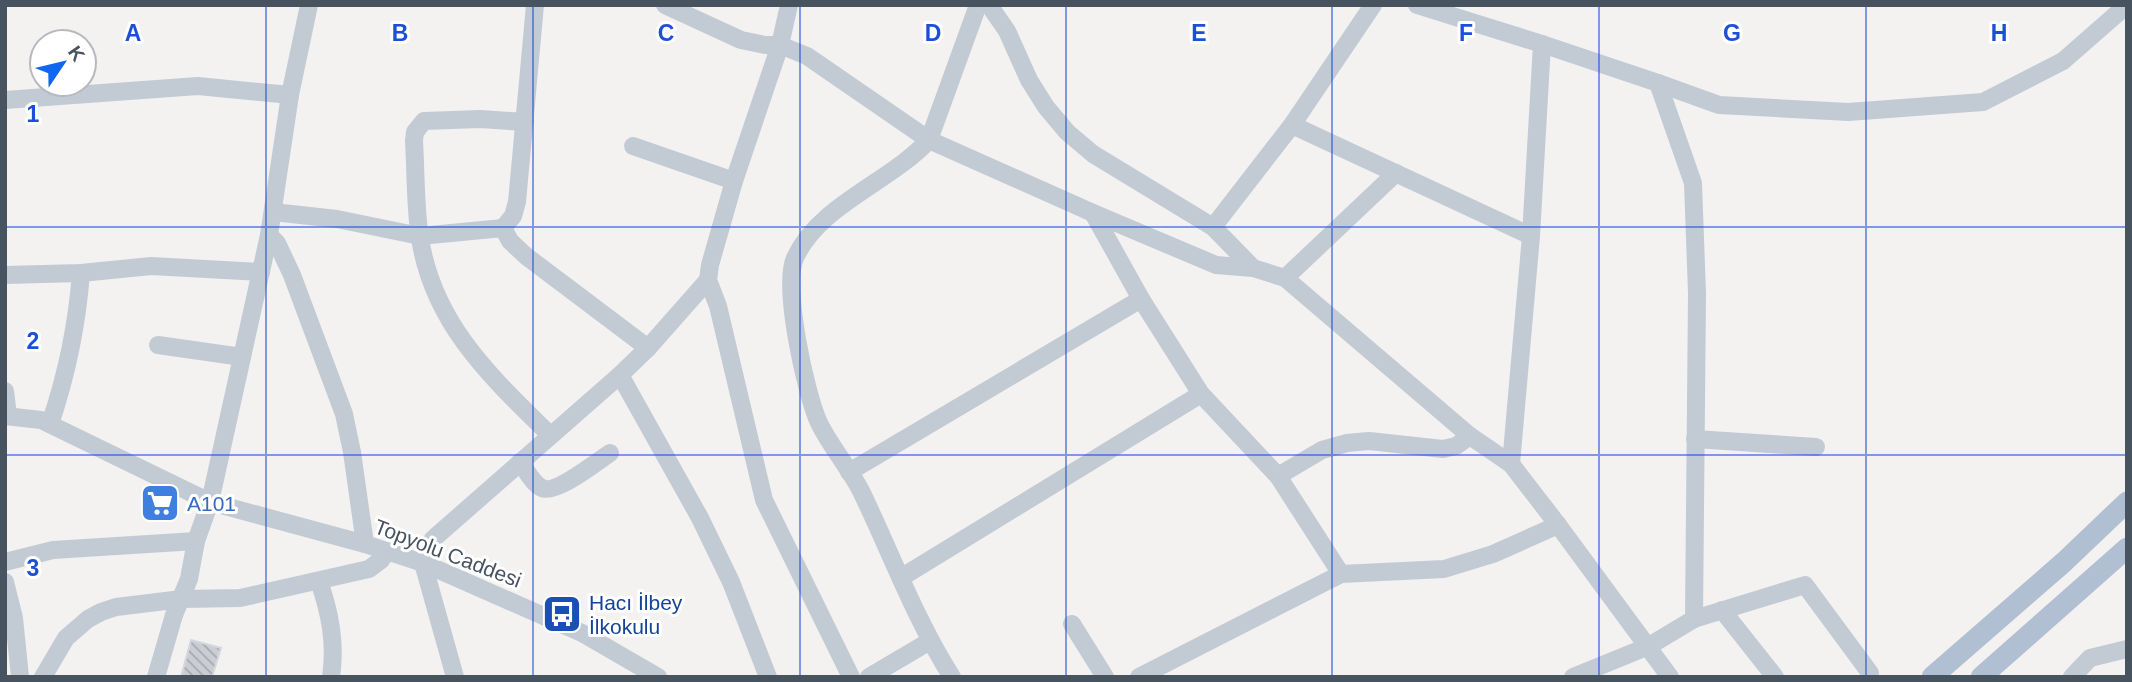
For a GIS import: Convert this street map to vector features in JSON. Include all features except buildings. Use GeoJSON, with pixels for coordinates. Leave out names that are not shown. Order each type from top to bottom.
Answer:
{"type":"FeatureCollection","features":[{"type":"Feature","properties":{"kind":"main road"},"geometry":{"type":"LineString","coordinates":[[1932,677],[2064,562],[2127,502]]}},
{"type":"Feature","properties":{"kind":"main road"},"geometry":{"type":"LineString","coordinates":[[1981,677],[2127,548]]}},
{"type":"Feature","properties":{"kind":"street"},"geometry":{"type":"LineString","coordinates":[[156,677],[174,615],[189,579],[196,541],[210,502],[269,235],[290,95],[309,5]]}},
{"type":"Feature","properties":{"kind":"street"},"geometry":{"type":"LineString","coordinates":[[273,212],[337,219],[420,236],[503,228],[513,216],[517,202],[535,5]]}},
{"type":"Feature","properties":{"kind":"street"},"geometry":{"type":"LineString","coordinates":[[665,5],[741,40],[765,46],[780,45],[807,55],[929,140],[1093,213],[1216,265],[1253,268],[1285,278],[1470,436],[1511,464],[1670,677]]}},
{"type":"Feature","properties":{"kind":"street"},"geometry":{"type":"LineString","coordinates":[[789,5],[780,45],[734,181],[708,280],[718,306],[764,500],[851,677]]}},
{"type":"Feature","properties":{"kind":"street"},"geometry":{"type":"LineString","coordinates":[[952,677],[929,641],[902,577],[849,472],[819,422],[799,352],[791,274],[795,257],[820,221],[892,173],[929,140],[978,5]]}},
{"type":"Feature","properties":{"kind":"street"},"geometry":{"type":"LineString","coordinates":[[989,5],[1007,31],[1029,80],[1046,107],[1067,132],[1093,154],[1213,227],[1253,268]]}},
{"type":"Feature","properties":{"kind":"street"},"geometry":{"type":"LineString","coordinates":[[1213,227],[1292,125],[1373,5]]}},
{"type":"Feature","properties":{"kind":"street"},"geometry":{"type":"LineString","coordinates":[[1417,5],[1542,44],[1719,105],[1848,112],[1983,102],[2063,61],[2127,5]]}},
{"type":"Feature","properties":{"kind":"street"},"geometry":{"type":"LineString","coordinates":[[1511,464],[1531,236],[1542,44]]}},
{"type":"Feature","properties":{"kind":"street"},"geometry":{"type":"LineString","coordinates":[[1658,83],[1693,183],[1697,293],[1694,620]]}},
{"type":"Feature","properties":{"kind":"street"},"geometry":{"type":"LineString","coordinates":[[5,100],[198,86],[290,95]]}},
{"type":"Feature","properties":{"kind":"street"},"geometry":{"type":"LineString","coordinates":[[525,122],[480,119],[424,121],[415,132],[414,141],[420,236],[433,286],[453,327],[489,375],[550,435]]}},
{"type":"Feature","properties":{"kind":"street"},"geometry":{"type":"LineString","coordinates":[[1292,125],[1531,236]]}},
{"type":"Feature","properties":{"kind":"street"},"geometry":{"type":"LineString","coordinates":[[633,146],[734,181]]}},
{"type":"Feature","properties":{"kind":"street"},"geometry":{"type":"LineString","coordinates":[[1285,278],[1396,173]]}},
{"type":"Feature","properties":{"kind":"street"},"geometry":{"type":"LineString","coordinates":[[1093,213],[1141,299],[1201,394],[1278,476],[1341,574]]}},
{"type":"Feature","properties":{"kind":"street"},"geometry":{"type":"LineString","coordinates":[[503,228],[510,241],[526,256],[648,348]]}},
{"type":"Feature","properties":{"kind":"street"},"geometry":{"type":"LineString","coordinates":[[269,235],[277,243],[292,275],[344,414],[365,544]]}},
{"type":"Feature","properties":{"kind":"street"},"geometry":{"type":"LineString","coordinates":[[5,275],[81,273],[151,265],[261,272]]}},
{"type":"Feature","properties":{"kind":"street"},"geometry":{"type":"LineString","coordinates":[[50,424],[71,353],[81,273]]}},
{"type":"Feature","properties":{"kind":"street"},"geometry":{"type":"LineString","coordinates":[[455,677],[423,563],[433,539],[620,375],[648,348],[708,280]]}},
{"type":"Feature","properties":{"kind":"street"},"geometry":{"type":"LineString","coordinates":[[849,472],[1141,299]]}},
{"type":"Feature","properties":{"kind":"street"},"geometry":{"type":"LineString","coordinates":[[158,345],[242,357]]}},
{"type":"Feature","properties":{"kind":"street"},"geometry":{"type":"LineString","coordinates":[[620,375],[700,518],[731,582],[768,677]]}},
{"type":"Feature","properties":{"kind":"street"},"geometry":{"type":"LineString","coordinates":[[5,391],[7,415]]}},
{"type":"Feature","properties":{"kind":"street"},"geometry":{"type":"LineString","coordinates":[[902,577],[1201,394]]}},
{"type":"Feature","properties":{"kind":"street","name":"Topyolu Caddesi"},"geometry":{"type":"LineString","coordinates":[[7,415],[41,420],[210,502],[365,544],[423,563],[582,633],[659,677]]}},
{"type":"Feature","properties":{"kind":"street"},"geometry":{"type":"LineString","coordinates":[[1278,476],[1322,450],[1347,443],[1369,441],[1443,449],[1456,446],[1470,436]]}},
{"type":"Feature","properties":{"kind":"street"},"geometry":{"type":"LineString","coordinates":[[1695,439],[1816,447]]}},
{"type":"Feature","properties":{"kind":"street"},"geometry":{"type":"LineString","coordinates":[[520,462],[540,488],[548,489],[558,486],[610,453]]}},
{"type":"Feature","properties":{"kind":"street"},"geometry":{"type":"LineString","coordinates":[[1139,677],[1341,574],[1444,569],[1493,554],[1558,524]]}},
{"type":"Feature","properties":{"kind":"street"},"geometry":{"type":"LineString","coordinates":[[5,562],[53,550],[196,541]]}},
{"type":"Feature","properties":{"kind":"street"},"geometry":{"type":"LineString","coordinates":[[43,677],[66,638],[88,618],[116,607],[182,599],[240,598],[369,569],[381,560],[387,551]]}},
{"type":"Feature","properties":{"kind":"street"},"geometry":{"type":"LineString","coordinates":[[319,581],[331,621],[331,677]]}},
{"type":"Feature","properties":{"kind":"street"},"geometry":{"type":"LineString","coordinates":[[5,582],[14,618],[20,677]]}},
{"type":"Feature","properties":{"kind":"street"},"geometry":{"type":"LineString","coordinates":[[1573,677],[1649,646],[1694,620],[1805,584],[1870,673]]}},
{"type":"Feature","properties":{"kind":"street"},"geometry":{"type":"LineString","coordinates":[[1722,611],[1775,677]]}},
{"type":"Feature","properties":{"kind":"street"},"geometry":{"type":"LineString","coordinates":[[1072,624],[1105,677]]}},
{"type":"Feature","properties":{"kind":"street"},"geometry":{"type":"LineString","coordinates":[[869,677],[929,641]]}},
{"type":"Feature","properties":{"kind":"street"},"geometry":{"type":"LineString","coordinates":[[2072,677],[2090,658],[2127,649]]}},
{"type":"Feature","properties":{"kind":"place","name":"A101"},"geometry":{"type":"Point","coordinates":[160,503]}},
{"type":"Feature","properties":{"kind":"place","name":"Hacı İlbey İlkokulu"},"geometry":{"type":"Point","coordinates":[562,614]}}]}
